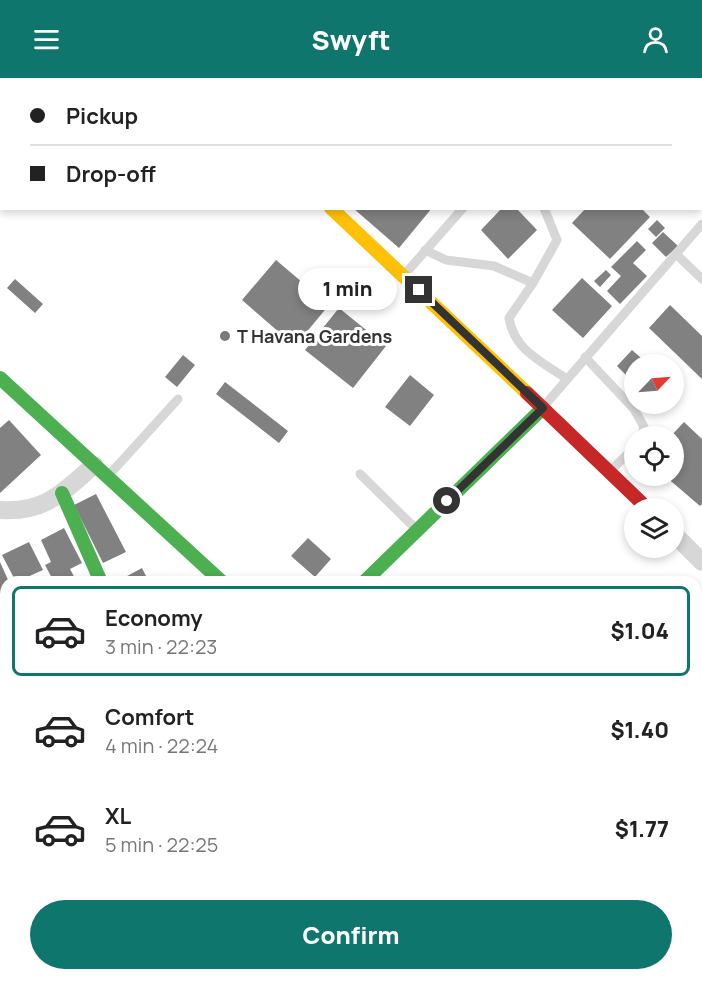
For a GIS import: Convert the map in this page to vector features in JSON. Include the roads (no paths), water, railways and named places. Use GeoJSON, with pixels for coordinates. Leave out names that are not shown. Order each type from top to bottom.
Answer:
{"type":"FeatureCollection","features":[{"type":"Feature","properties":{"kind":"street"},"geometry":{"type":"LineString","coordinates":[[333,210],[636,498]]}},
{"type":"Feature","properties":{"kind":"street"},"geometry":{"type":"LineString","coordinates":[[0,378],[215,576]]}},
{"type":"Feature","properties":{"kind":"street"},"geometry":{"type":"LineString","coordinates":[[370,576],[543,408]]}},
{"type":"Feature","properties":{"kind":"street"},"geometry":{"type":"LineString","coordinates":[[0,510],[21,512],[40,506],[101,471]]}},
{"type":"Feature","properties":{"kind":"street"},"geometry":{"type":"LineString","coordinates":[[62,493],[98,576]]}},
{"type":"Feature","properties":{"kind":"street"},"geometry":{"type":"LineString","coordinates":[[684,544],[702,562]]}},
{"type":"Feature","properties":{"kind":"lane"},"geometry":{"type":"LineString","coordinates":[[404,275],[461,210]]}},
{"type":"Feature","properties":{"kind":"lane"},"geometry":{"type":"LineString","coordinates":[[545,210],[556,240],[533,283],[509,318],[511,332],[520,346],[567,379]]}},
{"type":"Feature","properties":{"kind":"lane"},"geometry":{"type":"LineString","coordinates":[[543,408],[702,224]]}},
{"type":"Feature","properties":{"kind":"lane"},"geometry":{"type":"LineString","coordinates":[[425,250],[446,260],[494,266],[533,283]]}},
{"type":"Feature","properties":{"kind":"lane"},"geometry":{"type":"LineString","coordinates":[[676,254],[702,279]]}},
{"type":"Feature","properties":{"kind":"lane"},"geometry":{"type":"LineString","coordinates":[[585,357],[634,409],[643,426]]}},
{"type":"Feature","properties":{"kind":"lane"},"geometry":{"type":"LineString","coordinates":[[101,471],[178,399]]}},
{"type":"Feature","properties":{"kind":"lane"},"geometry":{"type":"LineString","coordinates":[[609,472],[624,458]]}},
{"type":"Feature","properties":{"kind":"lane"},"geometry":{"type":"LineString","coordinates":[[360,474],[417,530]]}},
{"type":"Feature","properties":{"kind":"place","name":"T Havana Gardens"},"geometry":{"type":"Point","coordinates":[225,336]}}]}
